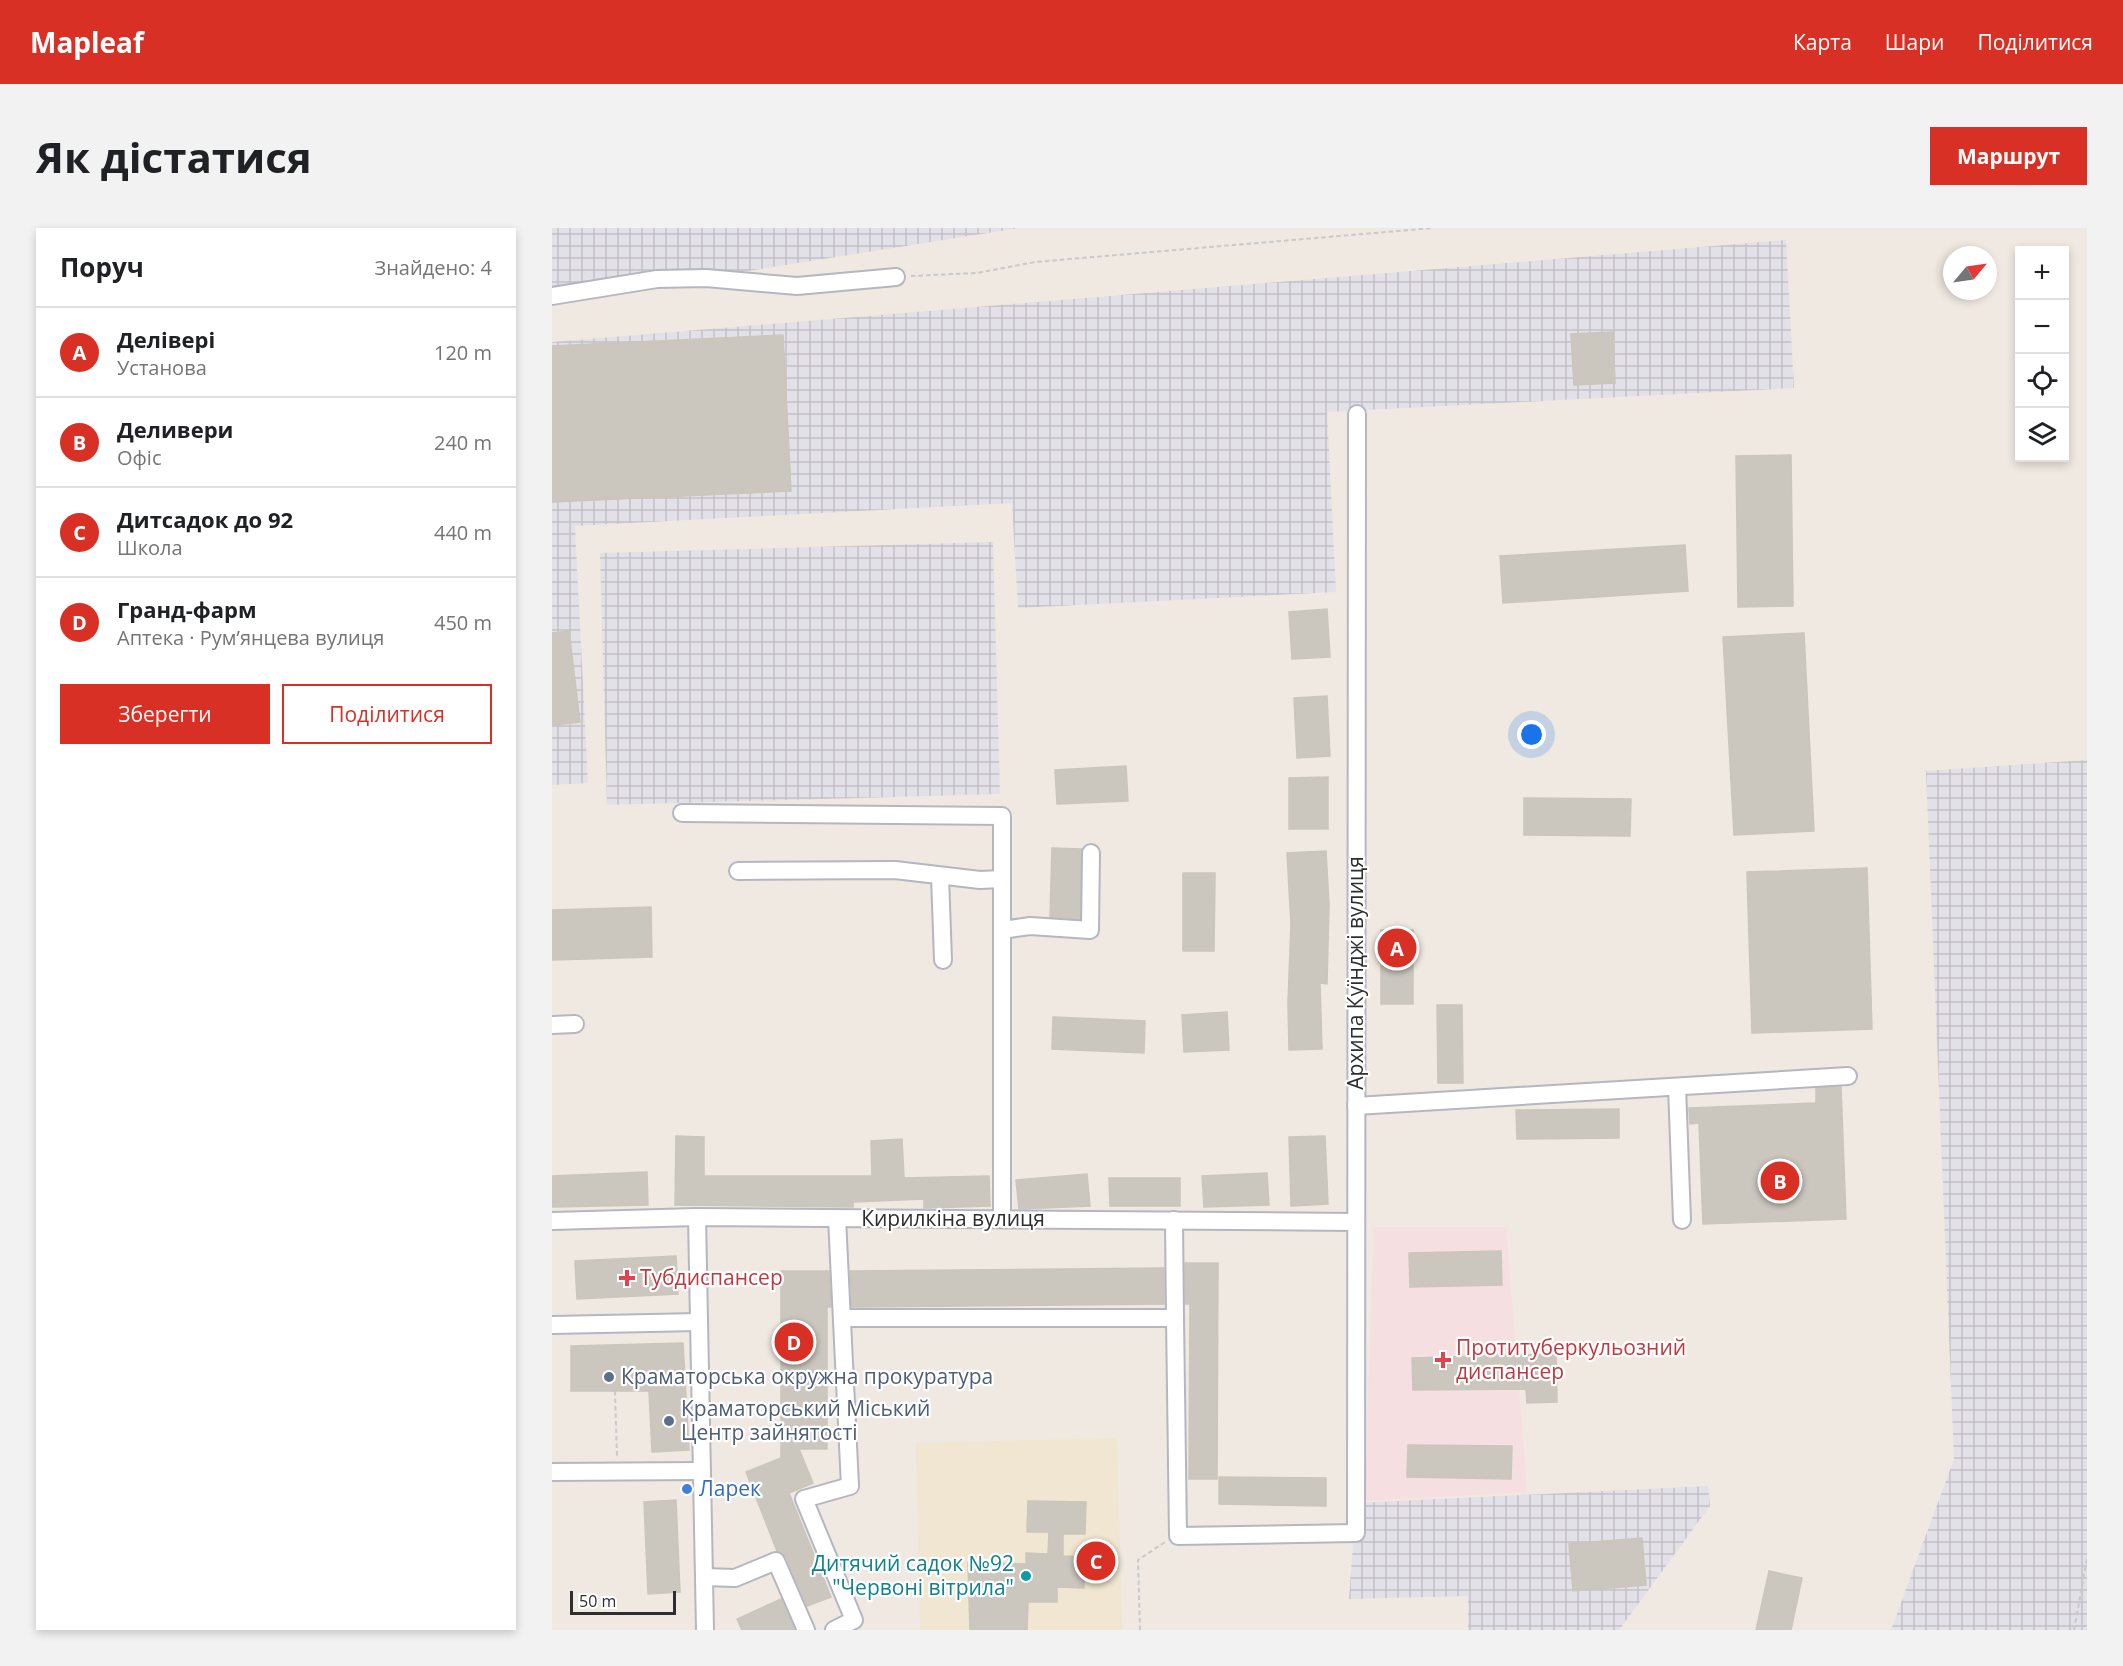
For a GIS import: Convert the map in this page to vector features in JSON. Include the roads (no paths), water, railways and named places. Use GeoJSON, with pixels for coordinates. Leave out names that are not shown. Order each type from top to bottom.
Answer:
{"type":"FeatureCollection","features":[{"type":"Feature","properties":{"kind":"street"},"geometry":{"type":"LineString","coordinates":[[552,296],[657,279],[706,278],[797,286],[896,277]]}},
{"type":"Feature","properties":{"kind":"street","name":"Архипа Куїнджі вулиця"},"geometry":{"type":"LineString","coordinates":[[1175,1318],[1178,1536],[1356,1533],[1357,414]]}},
{"type":"Feature","properties":{"kind":"street"},"geometry":{"type":"LineString","coordinates":[[682,813],[1002,816],[1002,1219]]}},
{"type":"Feature","properties":{"kind":"street"},"geometry":{"type":"LineString","coordinates":[[1002,930],[1030,926],[1089,930],[1091,852]]}},
{"type":"Feature","properties":{"kind":"street"},"geometry":{"type":"LineString","coordinates":[[738,871],[895,870],[940,876],[1002,879]]}},
{"type":"Feature","properties":{"kind":"street"},"geometry":{"type":"LineString","coordinates":[[940,876],[943,960]]}},
{"type":"Feature","properties":{"kind":"street"},"geometry":{"type":"LineString","coordinates":[[552,1025],[575,1024]]}},
{"type":"Feature","properties":{"kind":"street"},"geometry":{"type":"LineString","coordinates":[[1356,1106],[1848,1076]]}},
{"type":"Feature","properties":{"kind":"street"},"geometry":{"type":"LineString","coordinates":[[1677,1087],[1682,1220]]}},
{"type":"Feature","properties":{"kind":"street"},"geometry":{"type":"LineString","coordinates":[[697,1217],[705,1630]]}},
{"type":"Feature","properties":{"kind":"street","name":"Кирилкіна вулиця"},"geometry":{"type":"LineString","coordinates":[[552,1221],[697,1217],[1355,1222]]}},
{"type":"Feature","properties":{"kind":"street"},"geometry":{"type":"LineString","coordinates":[[834,1630],[854,1620],[804,1499],[850,1486],[837,1218]]}},
{"type":"Feature","properties":{"kind":"street"},"geometry":{"type":"LineString","coordinates":[[842,1318],[1175,1318],[1174,1220]]}},
{"type":"Feature","properties":{"kind":"street"},"geometry":{"type":"LineString","coordinates":[[552,1325],[699,1322]]}},
{"type":"Feature","properties":{"kind":"street"},"geometry":{"type":"LineString","coordinates":[[552,1472],[702,1471]]}},
{"type":"Feature","properties":{"kind":"street"},"geometry":{"type":"LineString","coordinates":[[704,1577],[735,1578],[776,1561],[806,1630]]}},
{"type":"Feature","properties":{"kind":"place","name":"Делівері"},"geometry":{"type":"Point","coordinates":[1397,948]}},
{"type":"Feature","properties":{"kind":"place","name":"Деливери"},"geometry":{"type":"Point","coordinates":[1780,1181]}},
{"type":"Feature","properties":{"kind":"place","name":"Тубдиспансер"},"geometry":{"type":"Point","coordinates":[627,1278]}},
{"type":"Feature","properties":{"kind":"place","name":"Гранд-фарм"},"geometry":{"type":"Point","coordinates":[794,1342]}},
{"type":"Feature","properties":{"kind":"place","name":"Протитуберкульозний диспансер"},"geometry":{"type":"Point","coordinates":[1443,1360]}},
{"type":"Feature","properties":{"kind":"place","name":"Краматорська окружна прокуратура"},"geometry":{"type":"Point","coordinates":[609,1377]}},
{"type":"Feature","properties":{"kind":"place","name":"Краматорський Міський Центр зайнятості"},"geometry":{"type":"Point","coordinates":[669,1421]}},
{"type":"Feature","properties":{"kind":"place","name":"Ларек"},"geometry":{"type":"Point","coordinates":[687,1489]}},
{"type":"Feature","properties":{"kind":"place","name":"Дитсадок до 92"},"geometry":{"type":"Point","coordinates":[1096,1561]}},
{"type":"Feature","properties":{"kind":"place","name":"Дитячий садок №92 \"Червонi вiтрила\""},"geometry":{"type":"Point","coordinates":[1026,1576]}}]}
